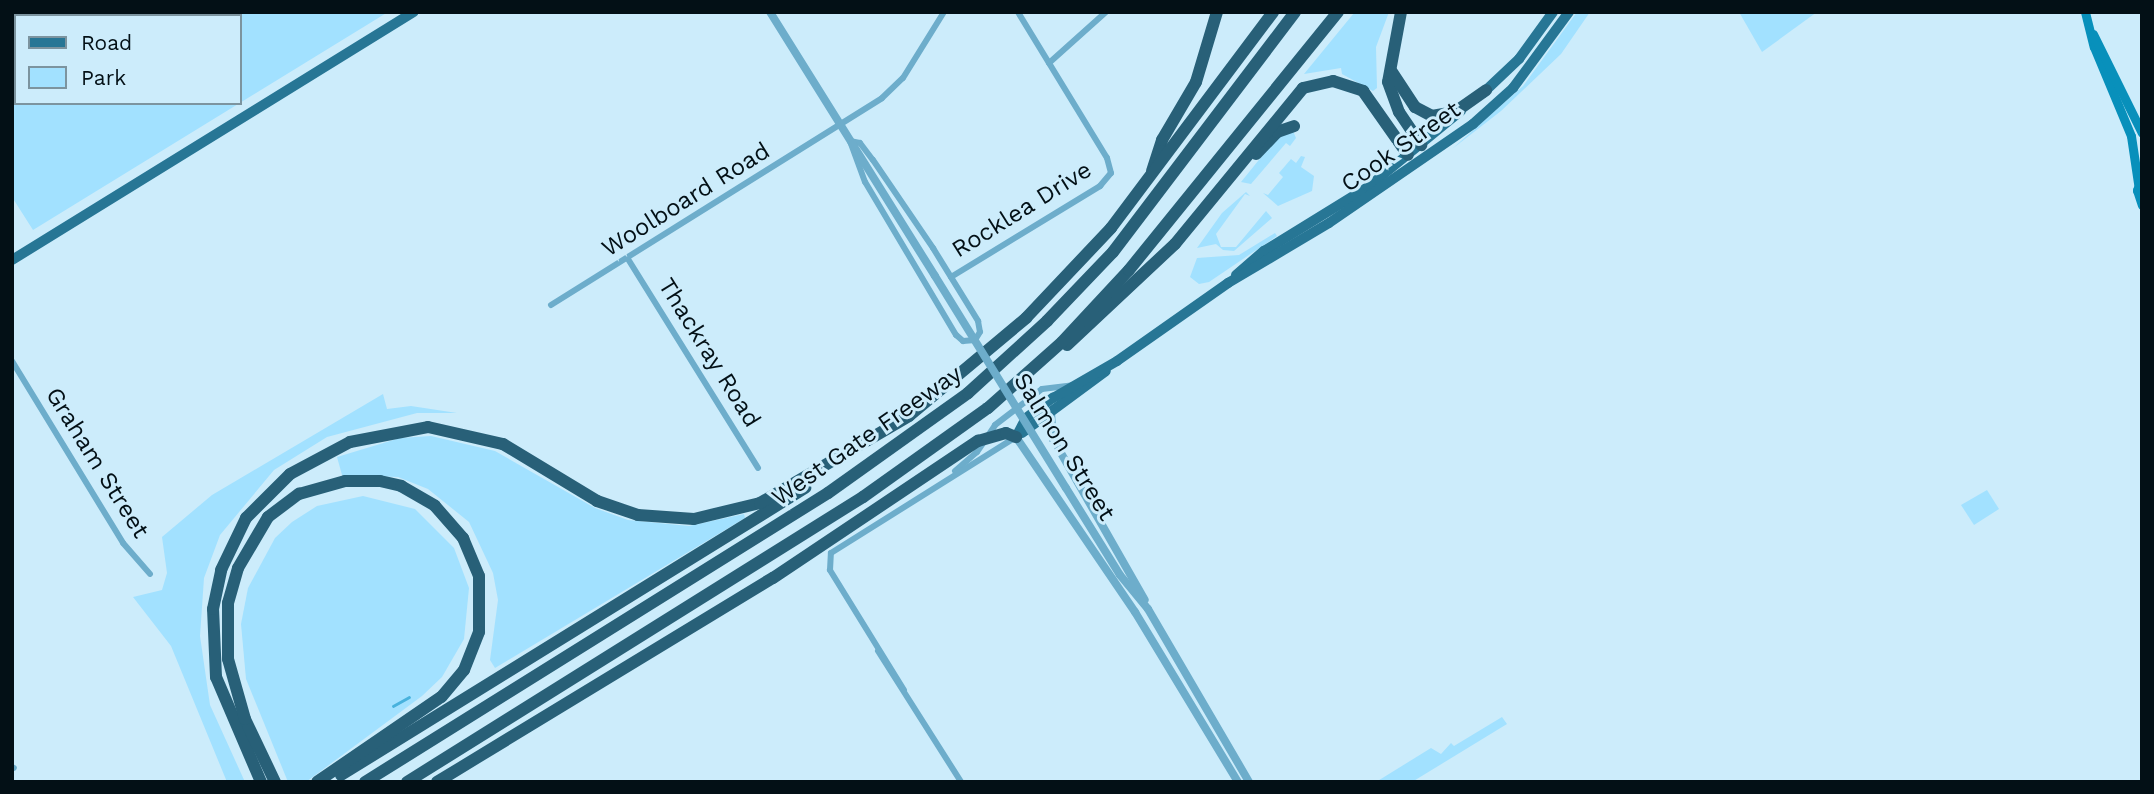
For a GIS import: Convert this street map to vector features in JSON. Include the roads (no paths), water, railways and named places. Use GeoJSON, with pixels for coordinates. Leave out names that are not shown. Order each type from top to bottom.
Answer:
{"type":"FeatureCollection","features":[{"type":"Feature","properties":{"kind":"highway"},"geometry":{"type":"LineString","coordinates":[[1150,178],[1162,140],[1196,82],[1217,12]]}},
{"type":"Feature","properties":{"kind":"highway"},"geometry":{"type":"LineString","coordinates":[[330,782],[776,506],[909,416],[1012,331],[1083,260],[1150,178],[1273,12]]}},
{"type":"Feature","properties":{"kind":"highway","name":"West Gate Freeway"},"geometry":{"type":"LineString","coordinates":[[365,782],[828,493],[968,393],[1047,321],[1113,252],[1295,12]]}},
{"type":"Feature","properties":{"kind":"highway","name":"West Gate Freeway"},"geometry":{"type":"LineString","coordinates":[[407,782],[863,497],[961,429],[1025,376],[1129,270],[1338,12]]}},
{"type":"Feature","properties":{"kind":"highway"},"geometry":{"type":"LineString","coordinates":[[1401,12],[1392,72],[1388,82],[1392,95],[1425,150]]}},
{"type":"Feature","properties":{"kind":"highway"},"geometry":{"type":"LineString","coordinates":[[1392,72],[1415,107],[1432,117],[1455,112],[1486,90]]}},
{"type":"Feature","properties":{"kind":"highway"},"geometry":{"type":"LineString","coordinates":[[1025,376],[1090,328],[1175,244],[1221,190],[1291,99],[1326,80],[1346,82],[1368,94],[1411,160]]}},
{"type":"Feature","properties":{"kind":"highway"},"geometry":{"type":"LineString","coordinates":[[1221,190],[1278,132],[1294,125]]}},
{"type":"Feature","properties":{"kind":"highway"},"geometry":{"type":"LineString","coordinates":[[261,782],[240,742],[221,696],[212,655],[217,587],[229,549],[246,518],[268,492],[311,459],[379,433],[428,427],[450,429],[503,444],[610,506],[650,518],[694,519],[760,503],[909,416]]}},
{"type":"Feature","properties":{"kind":"highway"},"geometry":{"type":"LineString","coordinates":[[671,641],[921,467],[961,429]]}},
{"type":"Feature","properties":{"kind":"highway"},"geometry":{"type":"LineString","coordinates":[[437,782],[671,641],[985,439],[1006,433],[1016,437]]}},
{"type":"Feature","properties":{"kind":"highway"},"geometry":{"type":"LineString","coordinates":[[275,782],[231,678],[226,622],[238,568],[257,530],[299,494],[345,481],[401,486],[435,506],[463,538],[479,576],[481,619],[469,660],[434,703],[317,782]]}},
{"type":"Feature","properties":{"kind":"main road"},"geometry":{"type":"LineString","coordinates":[[12,260],[414,12]]}},
{"type":"Feature","properties":{"kind":"main road","name":"Cook Street"},"geometry":{"type":"LineString","coordinates":[[1425,150],[1519,59],[1553,12]]}},
{"type":"Feature","properties":{"kind":"main road","name":"Cook Street"},"geometry":{"type":"LineString","coordinates":[[1228,283],[1271,261],[1513,88],[1569,12]]}},
{"type":"Feature","properties":{"kind":"main road"},"geometry":{"type":"LineString","coordinates":[[2085,12],[2132,136],[2142,205]]}},
{"type":"Feature","properties":{"kind":"main road"},"geometry":{"type":"LineString","coordinates":[[2092,33],[2142,133]]}},
{"type":"Feature","properties":{"kind":"main road","name":"Cook Street"},"geometry":{"type":"LineString","coordinates":[[1016,437],[1117,361],[1228,283],[1264,251],[1411,160]]}},
{"type":"Feature","properties":{"kind":"main road"},"geometry":{"type":"LineString","coordinates":[[1264,251],[1271,261]]}},
{"type":"Feature","properties":{"kind":"main road","name":"Cook Street"},"geometry":{"type":"LineString","coordinates":[[1016,437],[1032,413],[1117,361]]}},
{"type":"Feature","properties":{"kind":"street","name":"Salmon Street"},"geometry":{"type":"LineString","coordinates":[[770,12],[1120,575],[1148,610]]}},
{"type":"Feature","properties":{"kind":"street"},"geometry":{"type":"LineString","coordinates":[[840,125],[897,86],[944,12]]}},
{"type":"Feature","properties":{"kind":"street","name":"Rocklea Drive"},"geometry":{"type":"LineString","coordinates":[[951,277],[1109,179],[1107,158],[1017,12]]}},
{"type":"Feature","properties":{"kind":"street"},"geometry":{"type":"LineString","coordinates":[[1049,63],[1106,12]]}},
{"type":"Feature","properties":{"kind":"street","name":"Woolboard Road"},"geometry":{"type":"LineString","coordinates":[[551,305],[840,125]]}},
{"type":"Feature","properties":{"kind":"street","name":"Salmon Street"},"geometry":{"type":"LineString","coordinates":[[850,141],[860,143],[873,160],[951,277],[979,325],[979,335],[972,341],[958,337],[925,283],[865,182],[850,141]]}},
{"type":"Feature","properties":{"kind":"street","name":"Thackray Road"},"geometry":{"type":"LineString","coordinates":[[628,259],[758,468]]}},
{"type":"Feature","properties":{"kind":"street","name":"Graham Street"},"geometry":{"type":"LineString","coordinates":[[14,365],[123,543],[150,574]]}},
{"type":"Feature","properties":{"kind":"street","name":"Cook Street"},"geometry":{"type":"LineString","coordinates":[[942,480],[975,454],[985,439],[1016,408],[1048,385],[1076,384]]}},
{"type":"Feature","properties":{"kind":"street","name":"Salmon Street"},"geometry":{"type":"LineString","coordinates":[[1051,412],[1049,429],[1056,447],[1249,782]]}},
{"type":"Feature","properties":{"kind":"street","name":"Salmon Street"},"geometry":{"type":"LineString","coordinates":[[1016,437],[1135,612],[1238,782]]}},
{"type":"Feature","properties":{"kind":"street"},"geometry":{"type":"LineString","coordinates":[[961,782],[875,644],[828,561],[840,545],[1016,437]]}},
{"type":"Feature","properties":{"kind":"street"},"geometry":{"type":"LineString","coordinates":[[1034,464],[1040,452],[1056,447]]}},
{"type":"Feature","properties":{"kind":"street","name":"Salmon Street"},"geometry":{"type":"LineString","coordinates":[[1120,575],[1135,612]]}},
{"type":"Feature","properties":{"kind":"street"},"geometry":{"type":"LineString","coordinates":[[1218,748],[1226,743]]}},
{"type":"Feature","properties":{"kind":"waterway"},"geometry":{"type":"LineString","coordinates":[[393,706],[409,697]]}}]}
